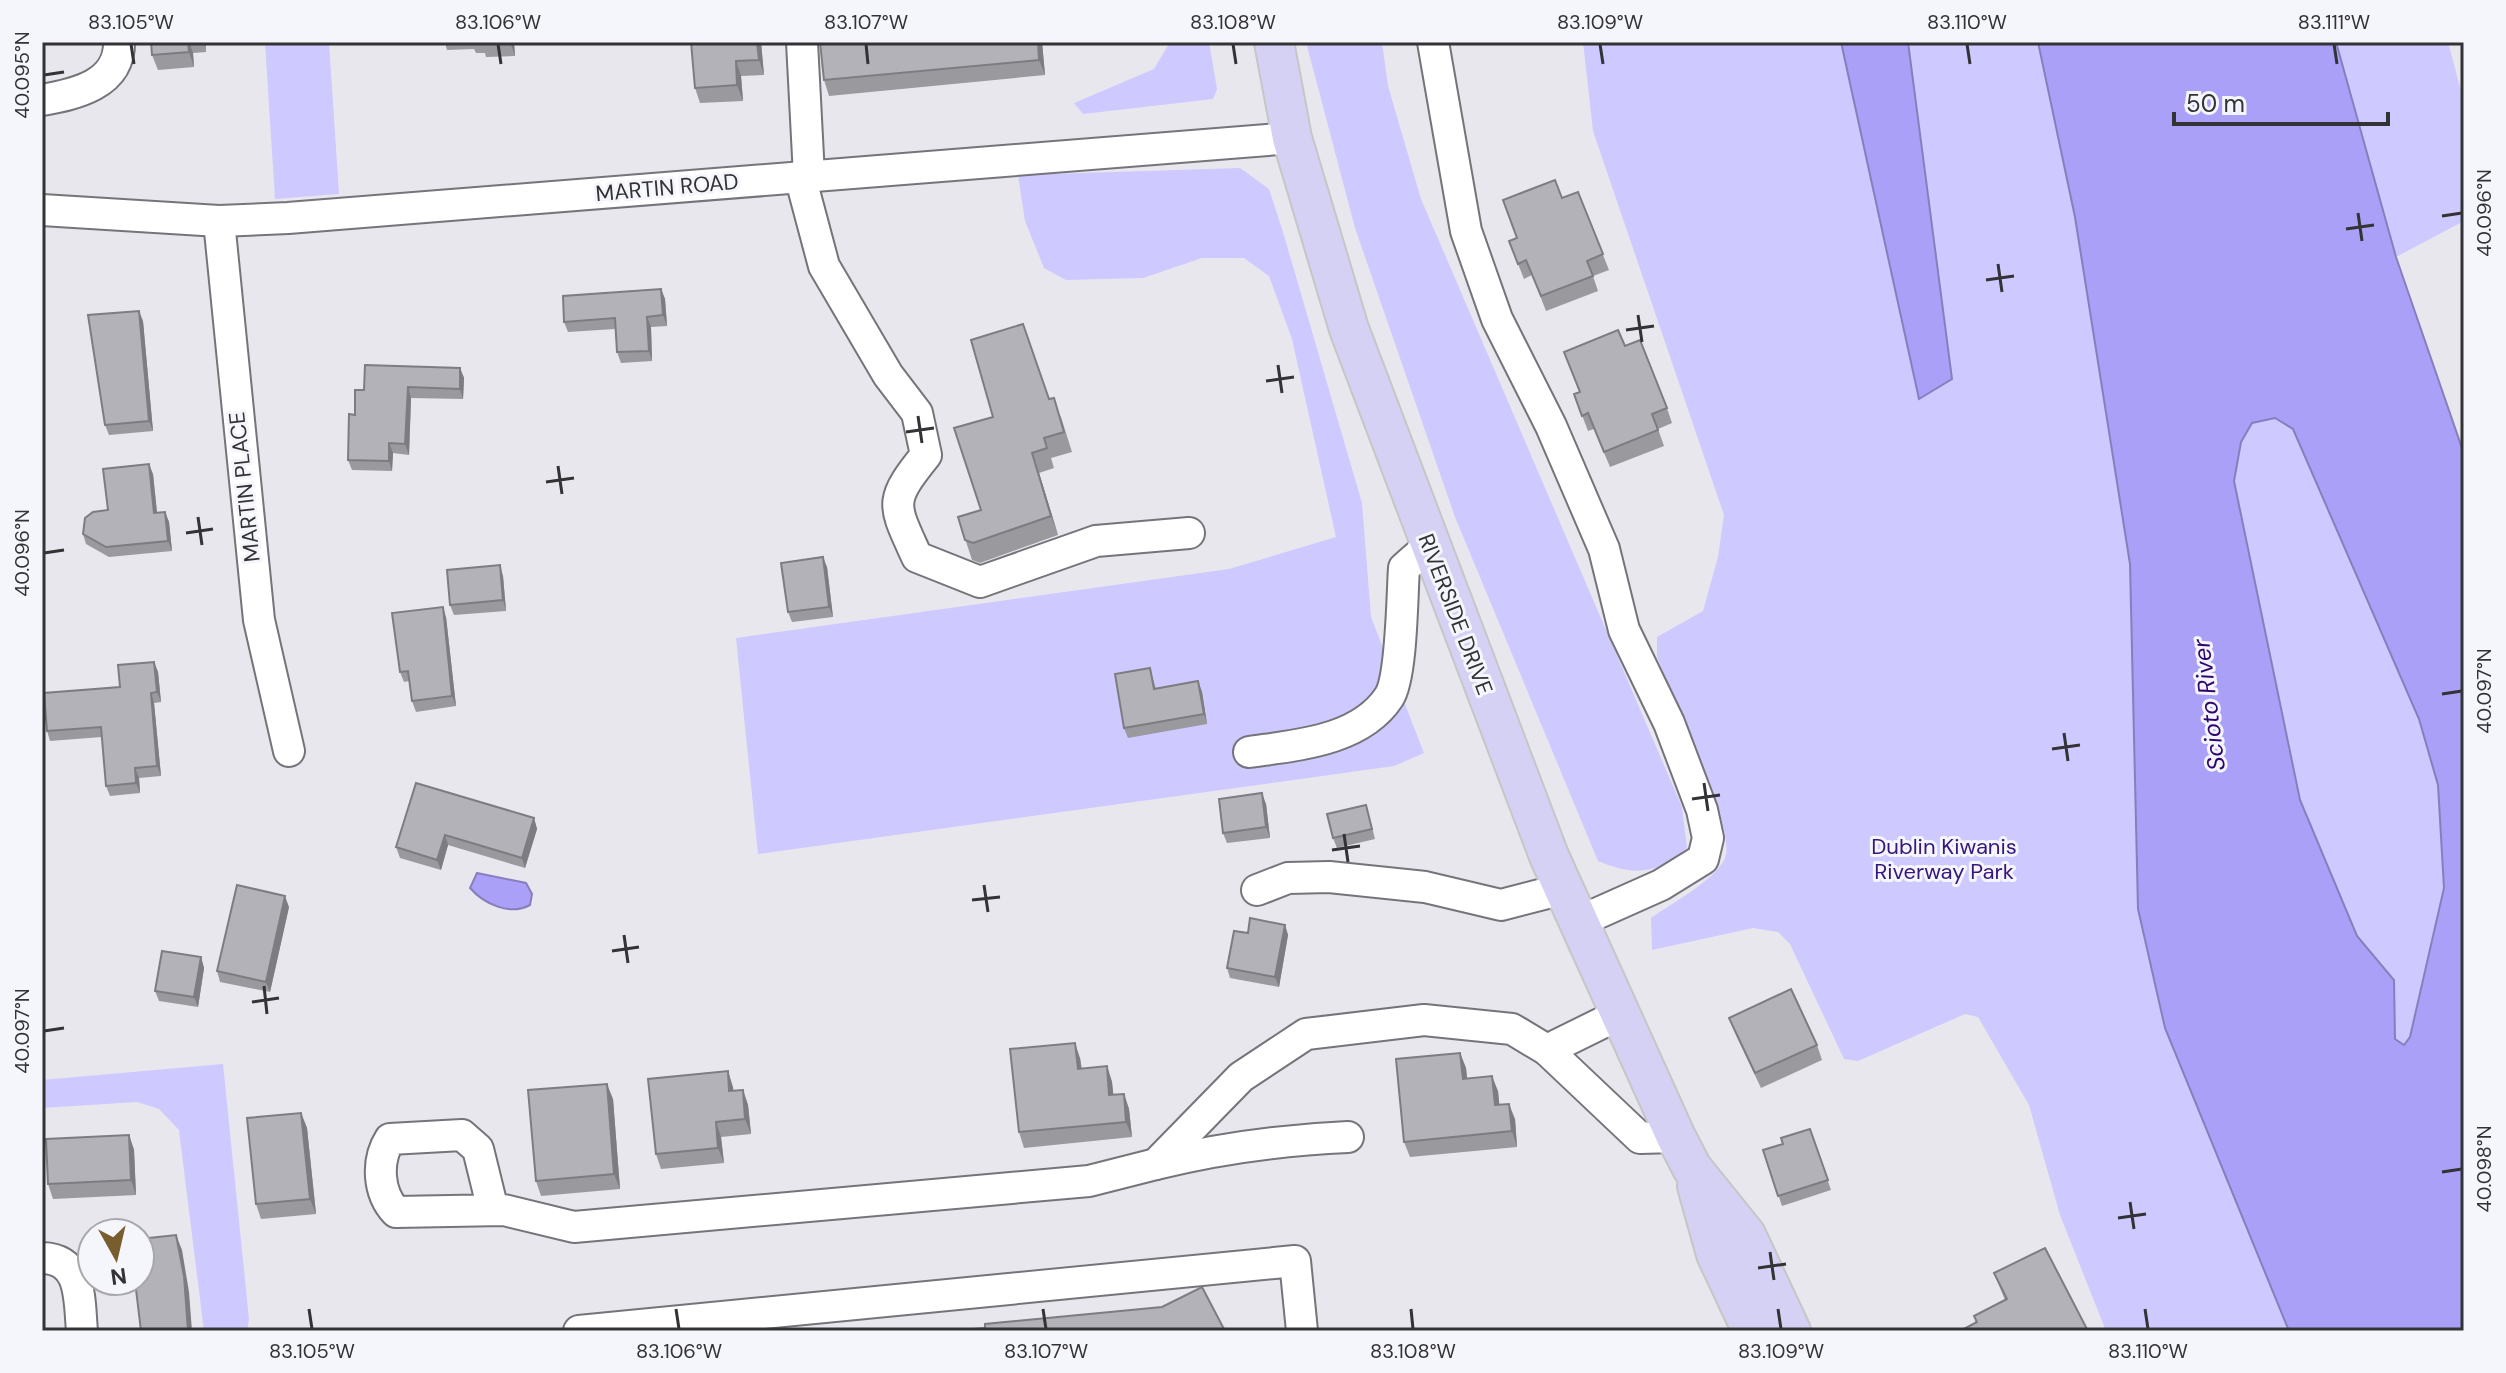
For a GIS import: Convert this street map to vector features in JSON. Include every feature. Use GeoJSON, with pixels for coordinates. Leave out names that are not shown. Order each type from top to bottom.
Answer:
{"type":"FeatureCollection","features":[{"type":"Feature","properties":{"kind":"main road","name":"RIVERSIDE DRIVE"},"geometry":{"type":"LineString","coordinates":[[1274,42],[1292,138],[1349,329],[1570,905],[1684,1152],[1746,1235],[1781,1327]]}},
{"type":"Feature","properties":{"kind":"street"},"geometry":{"type":"LineString","coordinates":[[42,100],[78,94],[102,80],[115,64],[119,42]]}},
{"type":"Feature","properties":{"kind":"street"},"geometry":{"type":"LineString","coordinates":[[802,42],[804,176],[824,266],[888,375],[917,413],[926,455],[899,489],[897,514],[917,557],[980,582],[1096,541],[1189,533]]}},
{"type":"Feature","properties":{"kind":"street"},"geometry":{"type":"LineString","coordinates":[[1257,890],[1288,878],[1329,877],[1425,887],[1501,905],[1570,905],[1661,885],[1703,859],[1708,838],[1702,810],[1669,723],[1624,630],[1604,549],[1551,426],[1497,319],[1471,246],[1433,42]]}},
{"type":"Feature","properties":{"kind":"street","name":"MARTIN ROAD"},"geometry":{"type":"LineString","coordinates":[[42,210],[219,221],[401,210],[1292,138]]}},
{"type":"Feature","properties":{"kind":"street","name":"MARTIN PLACE"},"geometry":{"type":"LineString","coordinates":[[219,221],[259,620],[289,751]]}},
{"type":"Feature","properties":{"kind":"street"},"geometry":{"type":"LineString","coordinates":[[1249,752],[1317,742],[1368,718],[1391,695],[1397,660],[1404,568],[1430,545]]}},
{"type":"Feature","properties":{"kind":"street"},"geometry":{"type":"LineString","coordinates":[[1547,1050],[1620,1014]]}},
{"type":"Feature","properties":{"kind":"street"},"geometry":{"type":"LineString","coordinates":[[1156,1164],[1241,1077],[1306,1034],[1424,1020],[1512,1029],[1547,1050],[1640,1138],[1684,1152]]}},
{"type":"Feature","properties":{"kind":"street"},"geometry":{"type":"LineString","coordinates":[[493,1210],[574,1227],[1089,1181],[1223,1148],[1278,1140],[1348,1137]]}},
{"type":"Feature","properties":{"kind":"street"},"geometry":{"type":"LineString","coordinates":[[42,1258],[61,1261],[75,1275],[82,1331]]}},
{"type":"Feature","properties":{"kind":"street"},"geometry":{"type":"LineString","coordinates":[[579,1331],[1295,1261],[1302,1331]]}},
{"type":"Feature","properties":{"kind":"green space"},"geometry":{"type":"Polygon","coordinates":[[[265,42],[329,42],[339,194],[275,199],[265,42]]]}},
{"type":"Feature","properties":{"kind":"green space"},"geometry":{"type":"Polygon","coordinates":[[[1170,42],[1209,42],[1217,89],[1213,99],[1083,114],[1074,103],[1154,69],[1170,42]]]}},
{"type":"Feature","properties":{"kind":"green space"},"geometry":{"type":"Polygon","coordinates":[[[1306,42],[1382,42],[1388,86],[1421,199],[1682,807],[1687,848],[1665,864],[1634,871],[1598,861],[1455,517],[1355,228],[1306,42]]]}},
{"type":"Feature","properties":{"kind":"green space","name":"Dublin Kiwanis Riverway Park"},"geometry":{"type":"Polygon","coordinates":[[[1583,42],[1841,42],[1919,398],[1951,378],[1908,42],[2038,42],[2075,217],[2130,564],[2138,909],[2165,1028],[2289,1331],[2106,1331],[2060,1215],[2029,1105],[1978,1017],[1965,1014],[1858,1061],[1844,1059],[1790,944],[1778,932],[1753,928],[1652,950],[1651,918],[1705,881],[1722,864],[1726,855],[1726,839],[1711,788],[1657,657],[1657,637],[1703,611],[1718,557],[1724,515],[1593,131],[1583,42]]]}},
{"type":"Feature","properties":{"kind":"green space"},"geometry":{"type":"Polygon","coordinates":[[[2336,42],[2448,42],[2464,102],[2464,221],[2396,257],[2336,42]]]}},
{"type":"Feature","properties":{"kind":"green space"},"geometry":{"type":"Polygon","coordinates":[[[1240,168],[1269,189],[1283,232],[1362,503],[1371,617],[1424,753],[1394,766],[758,854],[736,638],[1229,569],[1336,537],[1292,339],[1269,276],[1244,258],[1202,258],[1143,278],[1066,280],[1044,268],[1025,221],[1018,175],[1240,168]]]}},
{"type":"Feature","properties":{"kind":"green space"},"geometry":{"type":"Polygon","coordinates":[[[2275,418],[2293,429],[2419,719],[2438,785],[2444,888],[2410,1037],[2404,1045],[2395,1039],[2394,980],[2357,936],[2300,800],[2234,481],[2241,442],[2253,423],[2275,418]]]}},
{"type":"Feature","properties":{"kind":"green space"},"geometry":{"type":"Polygon","coordinates":[[[223,1064],[249,1319],[247,1331],[204,1331],[179,1130],[159,1109],[137,1102],[42,1108],[42,1080],[223,1064]]]}},
{"type":"Feature","properties":{"kind":"water"},"geometry":{"type":"Polygon","coordinates":[[[1841,42],[1908,42],[1952,379],[1919,399],[1841,42]]]}},
{"type":"Feature","properties":{"kind":"water","name":"Scioto River"},"geometry":{"type":"Polygon","coordinates":[[[2038,42],[2336,42],[2396,257],[2464,454],[2464,1331],[2289,1331],[2165,1028],[2138,909],[2130,564],[2075,217],[2038,42]],[[2275,418],[2252,423],[2241,442],[2234,481],[2300,800],[2357,936],[2394,980],[2395,1039],[2404,1045],[2410,1037],[2444,888],[2438,785],[2419,719],[2293,429],[2275,418]]]}},
{"type":"Feature","properties":{"kind":"water"},"geometry":{"type":"Polygon","coordinates":[[[477,873],[526,883],[532,894],[530,905],[506,909],[482,899],[470,888],[477,873]]]}},
{"type":"Feature","properties":{"kind":"building"},"geometry":{"type":"Polygon","coordinates":[[[151,42],[188,42],[189,52],[152,55],[151,42]]]}},
{"type":"Feature","properties":{"kind":"building"},"geometry":{"type":"Polygon","coordinates":[[[691,42],[757,42],[759,60],[736,61],[737,85],[695,88],[691,42]]]}},
{"type":"Feature","properties":{"kind":"building"},"geometry":{"type":"Polygon","coordinates":[[[820,42],[1038,42],[1039,60],[824,80],[820,42]]]}},
{"type":"Feature","properties":{"kind":"building"},"geometry":{"type":"Polygon","coordinates":[[[1555,180],[1562,198],[1578,192],[1603,254],[1587,261],[1593,276],[1541,296],[1526,260],[1518,264],[1509,241],[1517,238],[1503,200],[1555,180]]]}},
{"type":"Feature","properties":{"kind":"building"},"geometry":{"type":"Polygon","coordinates":[[[661,289],[663,315],[647,317],[649,351],[617,352],[615,318],[564,322],[563,296],[661,289]]]}},
{"type":"Feature","properties":{"kind":"building"},"geometry":{"type":"Polygon","coordinates":[[[139,311],[149,421],[105,425],[88,315],[139,311]]]}},
{"type":"Feature","properties":{"kind":"building"},"geometry":{"type":"Polygon","coordinates":[[[1023,324],[1049,399],[1054,398],[1064,432],[1044,438],[1047,448],[1032,453],[1051,516],[973,543],[965,540],[958,517],[981,510],[954,428],[993,417],[971,340],[1023,324]]]}},
{"type":"Feature","properties":{"kind":"building"},"geometry":{"type":"Polygon","coordinates":[[[1618,330],[1625,346],[1640,340],[1667,408],[1652,414],[1658,430],[1604,452],[1588,413],[1582,416],[1574,394],[1580,392],[1564,352],[1618,330]]]}},
{"type":"Feature","properties":{"kind":"building"},"geometry":{"type":"Polygon","coordinates":[[[365,365],[460,368],[460,389],[408,387],[405,444],[389,443],[389,461],[348,460],[349,414],[355,415],[355,390],[364,390],[365,365]]]}},
{"type":"Feature","properties":{"kind":"building"},"geometry":{"type":"Polygon","coordinates":[[[149,464],[154,513],[165,512],[168,541],[106,547],[83,534],[85,518],[93,512],[108,510],[103,469],[149,464]]]}},
{"type":"Feature","properties":{"kind":"building"},"geometry":{"type":"Polygon","coordinates":[[[823,557],[829,607],[788,612],[781,563],[823,557]]]}},
{"type":"Feature","properties":{"kind":"building"},"geometry":{"type":"Polygon","coordinates":[[[500,565],[503,600],[450,605],[447,570],[500,565]]]}},
{"type":"Feature","properties":{"kind":"building"},"geometry":{"type":"Polygon","coordinates":[[[443,607],[452,696],[412,701],[408,671],[400,672],[392,613],[443,607]]]}},
{"type":"Feature","properties":{"kind":"building"},"geometry":{"type":"Polygon","coordinates":[[[154,662],[157,692],[151,693],[157,766],[135,768],[136,783],[106,786],[101,727],[47,731],[44,693],[120,687],[118,665],[154,662]]]}},
{"type":"Feature","properties":{"kind":"building"},"geometry":{"type":"Polygon","coordinates":[[[1150,668],[1154,689],[1198,681],[1204,714],[1124,728],[1115,674],[1150,668]]]}},
{"type":"Feature","properties":{"kind":"building"},"geometry":{"type":"Polygon","coordinates":[[[416,783],[534,818],[522,858],[445,835],[437,860],[396,847],[416,783]]]}},
{"type":"Feature","properties":{"kind":"building"},"geometry":{"type":"Polygon","coordinates":[[[1262,793],[1266,827],[1223,833],[1219,799],[1262,793]]]}},
{"type":"Feature","properties":{"kind":"building"},"geometry":{"type":"Polygon","coordinates":[[[1366,805],[1372,829],[1333,838],[1327,814],[1366,805]]]}},
{"type":"Feature","properties":{"kind":"building"},"geometry":{"type":"Polygon","coordinates":[[[237,885],[285,896],[266,982],[217,971],[237,885]]]}},
{"type":"Feature","properties":{"kind":"building"},"geometry":{"type":"Polygon","coordinates":[[[1250,918],[1285,925],[1275,977],[1227,968],[1234,931],[1248,933],[1250,918]]]}},
{"type":"Feature","properties":{"kind":"building"},"geometry":{"type":"Polygon","coordinates":[[[162,951],[201,957],[194,997],[155,991],[162,951]]]}},
{"type":"Feature","properties":{"kind":"building"},"geometry":{"type":"Polygon","coordinates":[[[1791,989],[1817,1045],[1755,1073],[1729,1018],[1791,989]]]}},
{"type":"Feature","properties":{"kind":"building"},"geometry":{"type":"Polygon","coordinates":[[[1075,1043],[1078,1069],[1107,1066],[1109,1095],[1124,1094],[1126,1122],[1019,1132],[1010,1049],[1075,1043]]]}},
{"type":"Feature","properties":{"kind":"building"},"geometry":{"type":"Polygon","coordinates":[[[1460,1053],[1463,1079],[1492,1076],[1495,1105],[1509,1104],[1512,1131],[1404,1142],[1396,1059],[1460,1053]]]}},
{"type":"Feature","properties":{"kind":"building"},"geometry":{"type":"Polygon","coordinates":[[[728,1071],[729,1091],[743,1090],[745,1119],[716,1122],[718,1148],[656,1154],[648,1079],[728,1071]]]}},
{"type":"Feature","properties":{"kind":"building"},"geometry":{"type":"Polygon","coordinates":[[[607,1084],[614,1174],[536,1181],[528,1090],[607,1084]]]}},
{"type":"Feature","properties":{"kind":"building"},"geometry":{"type":"Polygon","coordinates":[[[301,1113],[310,1199],[256,1204],[247,1118],[301,1113]]]}},
{"type":"Feature","properties":{"kind":"building"},"geometry":{"type":"Polygon","coordinates":[[[1810,1129],[1828,1180],[1778,1196],[1763,1150],[1783,1144],[1781,1138],[1810,1129]]]}},
{"type":"Feature","properties":{"kind":"building"},"geometry":{"type":"Polygon","coordinates":[[[129,1135],[131,1180],[48,1184],[46,1139],[129,1135]]]}},
{"type":"Feature","properties":{"kind":"building"},"geometry":{"type":"Polygon","coordinates":[[[176,1235],[184,1276],[188,1331],[141,1331],[137,1297],[156,1297],[156,1237],[176,1235]]]}},
{"type":"Feature","properties":{"kind":"building"},"geometry":{"type":"Polygon","coordinates":[[[2045,1248],[2088,1331],[1960,1331],[1977,1322],[1974,1316],[2007,1299],[1994,1273],[2045,1248]]]}},
{"type":"Feature","properties":{"kind":"building"},"geometry":{"type":"Polygon","coordinates":[[[1202,1287],[1225,1331],[950,1331],[985,1328],[985,1324],[1162,1307],[1202,1287]]]}}]}
